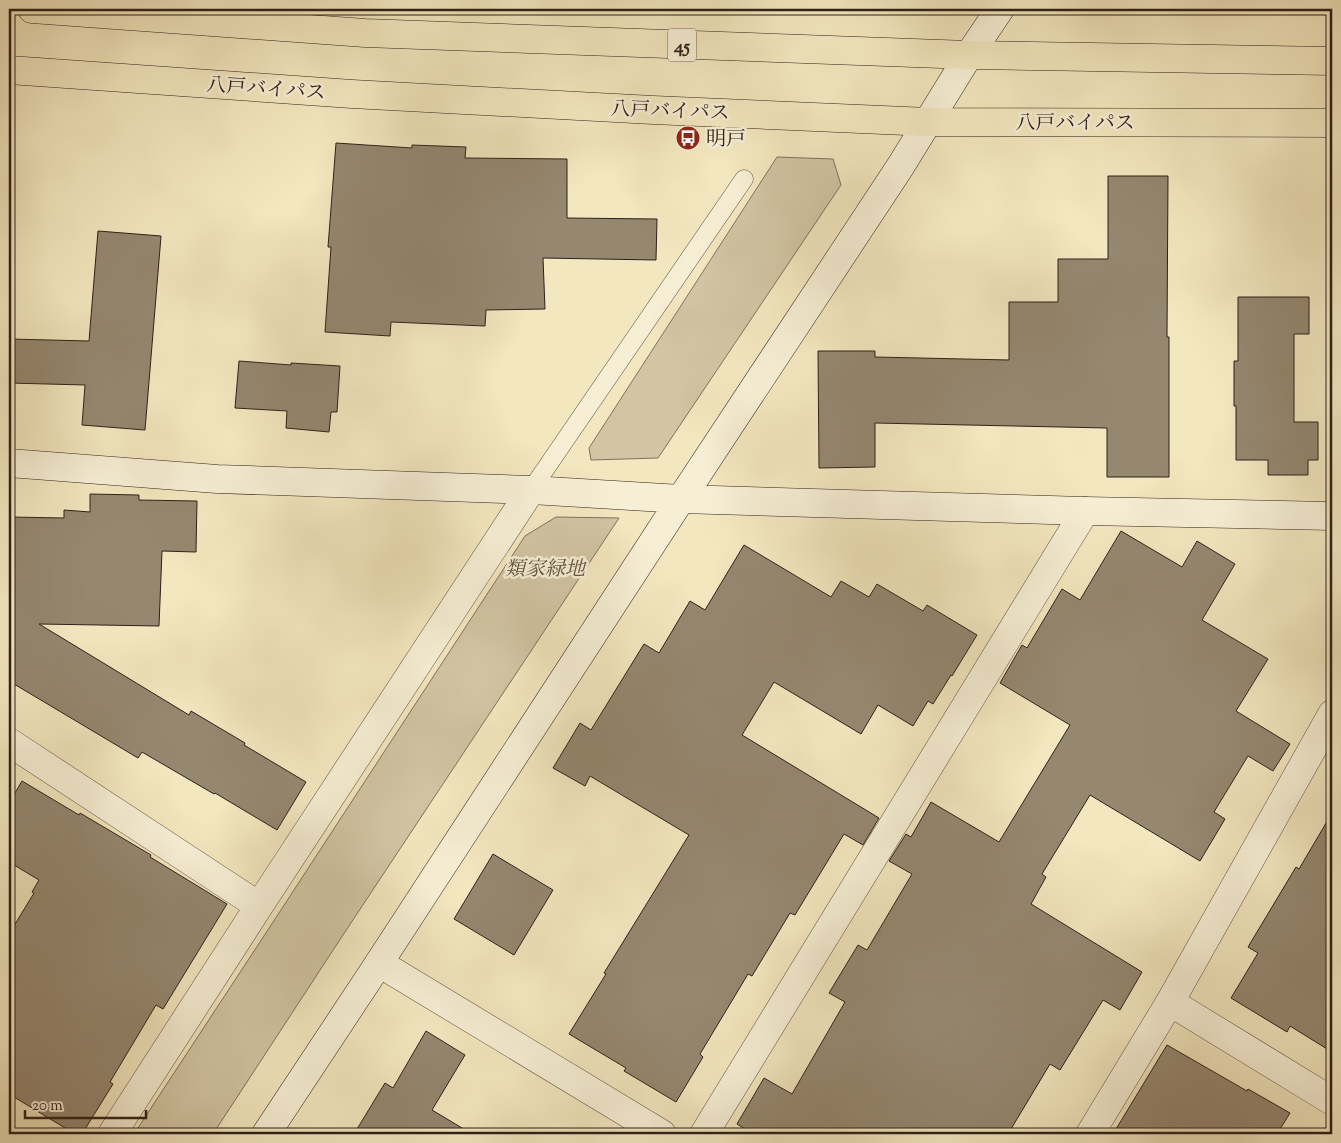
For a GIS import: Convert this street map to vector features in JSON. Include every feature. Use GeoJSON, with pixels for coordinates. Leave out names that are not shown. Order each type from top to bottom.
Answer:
{"type":"FeatureCollection","features":[{"type":"Feature","properties":{"kind":"highway","name":"45"},"geometry":{"type":"LineString","coordinates":[[32,9],[365,33],[969,55],[1332,60]]}},
{"type":"Feature","properties":{"kind":"highway","name":"八戸バイパス"},"geometry":{"type":"LineString","coordinates":[[9,70],[352,94],[929,122],[1332,123]]}},
{"type":"Feature","properties":{"kind":"street"},"geometry":{"type":"LineString","coordinates":[[266,1134],[929,122],[969,55],[1000,9]]}},
{"type":"Feature","properties":{"kind":"street"},"geometry":{"type":"LineString","coordinates":[[9,463],[216,479],[531,490],[681,499],[1332,516]]}},
{"type":"Feature","properties":{"kind":"street"},"geometry":{"type":"LineString","coordinates":[[112,1134],[258,906],[531,490]]}},
{"type":"Feature","properties":{"kind":"street"},"geometry":{"type":"LineString","coordinates":[[704,1134],[1085,511]]}},
{"type":"Feature","properties":{"kind":"street"},"geometry":{"type":"LineString","coordinates":[[1090,1134],[1170,1002],[1332,714]]}},
{"type":"Feature","properties":{"kind":"street"},"geometry":{"type":"LineString","coordinates":[[9,742],[258,906]]}},
{"type":"Feature","properties":{"kind":"street"},"geometry":{"type":"LineString","coordinates":[[379,963],[662,1134]]}},
{"type":"Feature","properties":{"kind":"street"},"geometry":{"type":"LineString","coordinates":[[1170,1002],[1332,1101]]}},
{"type":"Feature","properties":{"kind":"lane"},"geometry":{"type":"LineString","coordinates":[[531,490],[744,179]]}},
{"type":"Feature","properties":{"kind":"green space"},"geometry":{"type":"Polygon","coordinates":[[[777,157],[833,159],[841,185],[658,458],[591,460],[589,448],[777,157]]]}},
{"type":"Feature","properties":{"kind":"green space","name":"類家緑地"},"geometry":{"type":"Polygon","coordinates":[[[556,517],[619,518],[213,1134],[134,1134],[525,536],[556,517]]]}},
{"type":"Feature","properties":{"kind":"building"},"geometry":{"type":"Polygon","coordinates":[[[336,143],[412,148],[412,145],[466,147],[465,158],[567,159],[567,218],[657,219],[656,260],[543,258],[545,309],[486,310],[485,326],[391,322],[390,336],[325,332],[331,247],[328,247],[336,143]]]}},
{"type":"Feature","properties":{"kind":"building"},"geometry":{"type":"Polygon","coordinates":[[[1108,176],[1168,176],[1167,337],[1169,337],[1169,477],[1107,477],[1107,428],[875,423],[875,467],[819,468],[818,351],[875,351],[875,357],[1009,360],[1009,302],[1058,302],[1058,259],[1108,259],[1108,176]]]}},
{"type":"Feature","properties":{"kind":"building"},"geometry":{"type":"Polygon","coordinates":[[[98,231],[161,236],[145,430],[82,425],[85,385],[9,383],[9,339],[89,341],[98,231]]]}},
{"type":"Feature","properties":{"kind":"building"},"geometry":{"type":"Polygon","coordinates":[[[1238,297],[1309,297],[1309,334],[1294,334],[1294,422],[1318,422],[1318,460],[1308,460],[1308,475],[1268,475],[1268,460],[1236,460],[1234,361],[1238,361],[1238,297]]]}},
{"type":"Feature","properties":{"kind":"building"},"geometry":{"type":"Polygon","coordinates":[[[239,361],[340,366],[337,412],[331,412],[329,432],[286,428],[287,411],[235,408],[239,361]]]}},
{"type":"Feature","properties":{"kind":"building"},"geometry":{"type":"Polygon","coordinates":[[[90,494],[139,495],[139,500],[197,501],[196,552],[162,551],[159,626],[39,624],[189,715],[191,711],[306,782],[277,830],[142,752],[138,758],[9,681],[10,517],[64,518],[64,510],[90,512],[90,494]]]}},
{"type":"Feature","properties":{"kind":"building"},"geometry":{"type":"Polygon","coordinates":[[[1121,531],[1182,567],[1197,541],[1235,564],[1202,620],[1268,659],[1236,711],[1290,744],[1273,771],[1248,756],[1214,812],[1225,819],[1200,861],[1090,795],[1042,874],[1046,877],[1031,904],[1142,972],[1120,1010],[1103,1000],[1060,1070],[1050,1064],[1008,1134],[753,1134],[737,1124],[764,1078],[792,1094],[845,1002],[829,993],[858,945],[867,950],[912,874],[889,861],[906,834],[911,837],[931,802],[999,842],[1070,725],[1000,683],[1022,645],[1027,648],[1062,589],[1080,600],[1121,531]]]}},
{"type":"Feature","properties":{"kind":"building"},"geometry":{"type":"Polygon","coordinates":[[[744,545],[831,597],[841,581],[869,597],[877,584],[923,611],[927,605],[977,635],[933,704],[928,701],[913,726],[878,705],[861,734],[774,682],[742,735],[879,818],[863,845],[844,834],[795,915],[790,913],[752,976],[748,974],[700,1054],[703,1057],[676,1102],[624,1071],[626,1068],[569,1034],[606,974],[604,973],[689,835],[590,776],[585,786],[553,768],[580,723],[591,730],[644,644],[659,653],[690,601],[705,610],[744,545]]]}},
{"type":"Feature","properties":{"kind":"building"},"geometry":{"type":"Polygon","coordinates":[[[22,781],[151,855],[150,857],[227,904],[163,1009],[156,1005],[110,1082],[113,1084],[82,1134],[75,1134],[9,1094],[9,934],[34,893],[32,892],[39,880],[9,862],[9,803],[22,781]]]}},
{"type":"Feature","properties":{"kind":"building"},"geometry":{"type":"Polygon","coordinates":[[[1332,813],[1332,1052],[1290,1026],[1287,1032],[1231,998],[1258,953],[1248,947],[1296,867],[1299,869],[1332,813]]]}},
{"type":"Feature","properties":{"kind":"building"},"geometry":{"type":"Polygon","coordinates":[[[493,854],[553,890],[514,955],[454,919],[493,854]]]}},
{"type":"Feature","properties":{"kind":"building"},"geometry":{"type":"Polygon","coordinates":[[[426,1031],[465,1055],[432,1110],[472,1134],[354,1134],[385,1083],[393,1088],[426,1031]]]}},
{"type":"Feature","properties":{"kind":"building"},"geometry":{"type":"Polygon","coordinates":[[[1167,1045],[1247,1091],[1248,1089],[1290,1113],[1277,1134],[1113,1134],[1167,1045]]]}},
{"type":"Feature","properties":{"kind":"place","name":"明戸"},"geometry":{"type":"Point","coordinates":[688,138]}}]}
